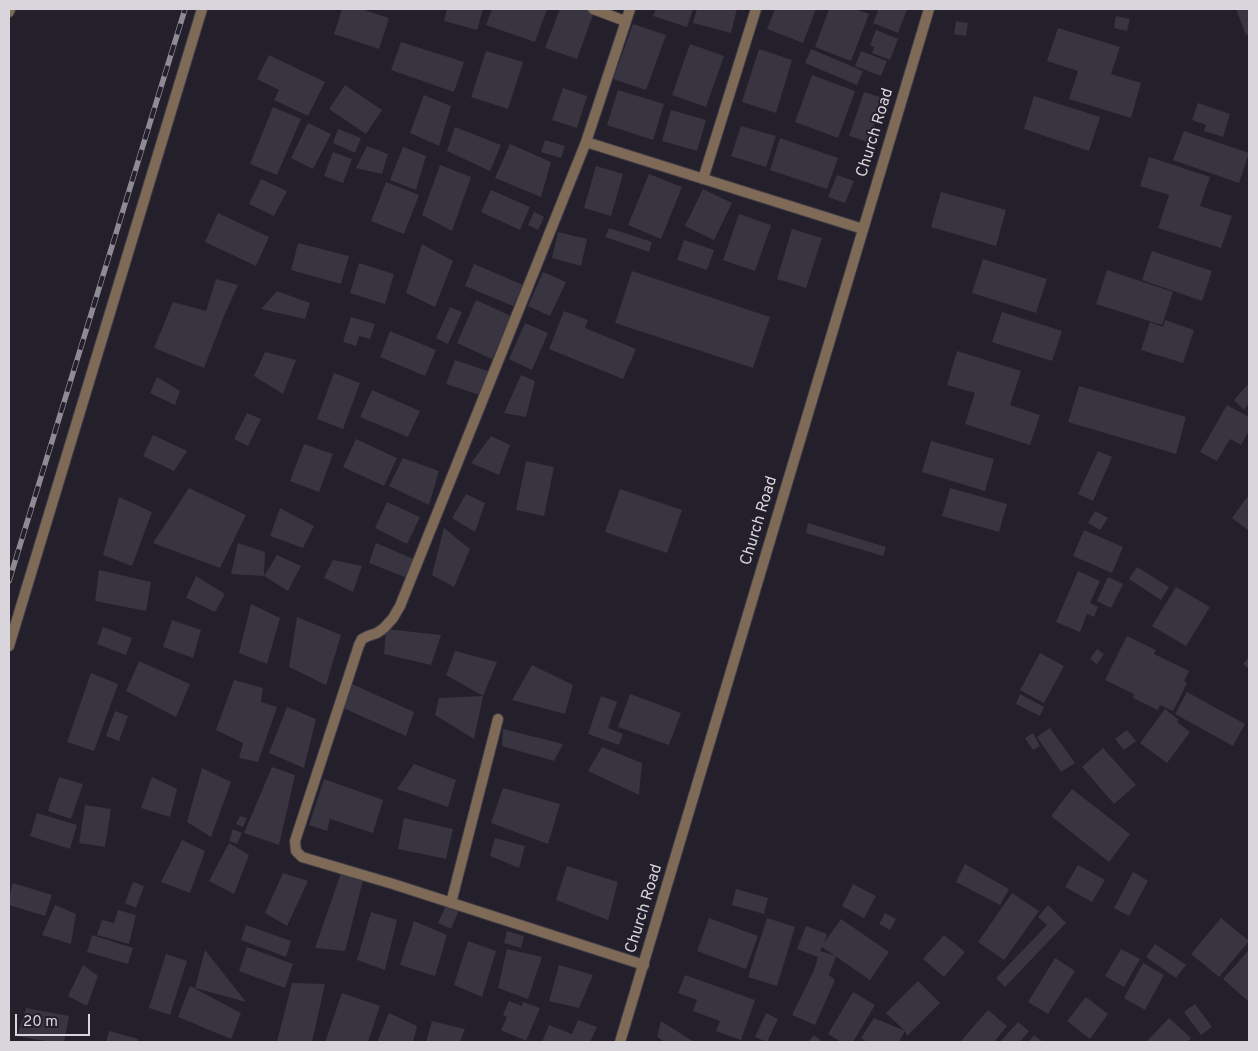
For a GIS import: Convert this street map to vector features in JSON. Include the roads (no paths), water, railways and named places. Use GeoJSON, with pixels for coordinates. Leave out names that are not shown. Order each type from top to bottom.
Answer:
{"type":"FeatureCollection","features":[{"type":"Feature","properties":{"kind":"street"},"geometry":{"type":"LineString","coordinates":[[9,646],[202,9]]}},
{"type":"Feature","properties":{"kind":"street"},"geometry":{"type":"LineString","coordinates":[[593,9],[626,21]]}},
{"type":"Feature","properties":{"kind":"street"},"geometry":{"type":"LineString","coordinates":[[630,9],[586,142],[400,606],[384,628],[362,639],[359,645],[295,840],[296,851],[302,856],[644,965]]}},
{"type":"Feature","properties":{"kind":"street"},"geometry":{"type":"LineString","coordinates":[[703,179],[756,9]]}},
{"type":"Feature","properties":{"kind":"street","name":"Church Road"},"geometry":{"type":"LineString","coordinates":[[620,1042],[929,9]]}},
{"type":"Feature","properties":{"kind":"street"},"geometry":{"type":"LineString","coordinates":[[586,142],[863,229]]}},
{"type":"Feature","properties":{"kind":"street"},"geometry":{"type":"LineString","coordinates":[[452,903],[498,718]]}},
{"type":"Feature","properties":{"kind":"railway"},"geometry":{"type":"LineString","coordinates":[[9,581],[185,9]]}}]}
